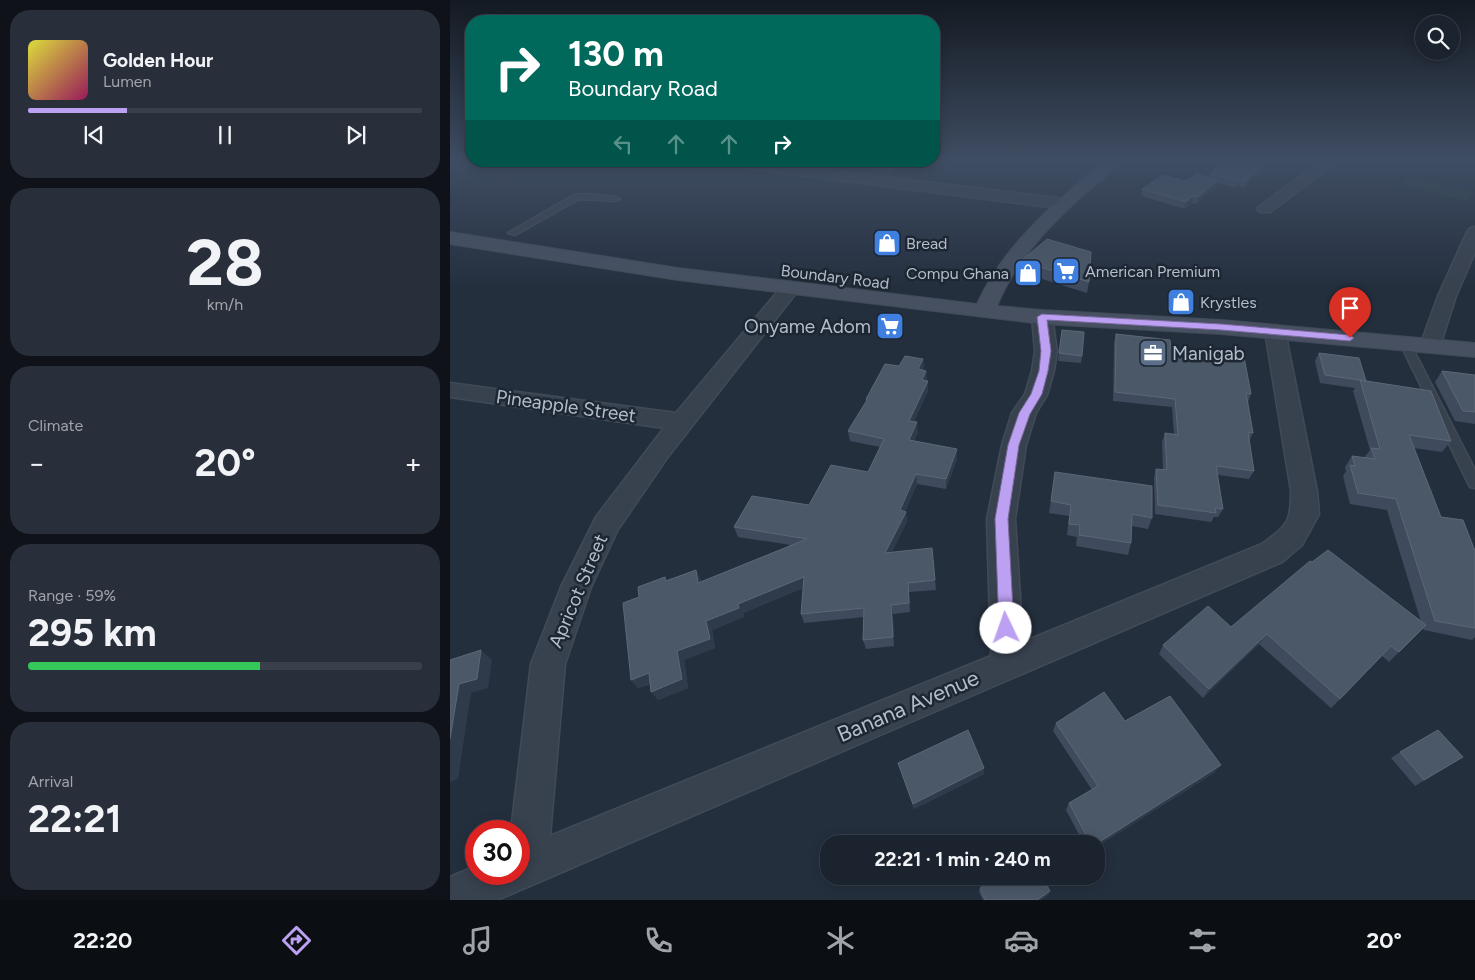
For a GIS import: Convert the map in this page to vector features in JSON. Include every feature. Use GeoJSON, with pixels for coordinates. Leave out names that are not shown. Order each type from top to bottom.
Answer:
{"type":"FeatureCollection","features":[{"type":"Feature","properties":{"kind":"main road"},"geometry":{"type":"LineString","coordinates":[[987,304],[1000,275],[1017,253],[1065,204]]}},
{"type":"Feature","properties":{"kind":"main road","name":"Boundary Road"},"geometry":{"type":"LineString","coordinates":[[450,224],[987,304],[1042,317],[1275,331],[1475,350]]}},
{"type":"Feature","properties":{"kind":"main road","name":"Boundary Road"},"geometry":{"type":"LineString","coordinates":[[450,238],[678,274],[790,288],[1173,318],[1221,327]]}},
{"type":"Feature","properties":{"kind":"street"},"geometry":{"type":"LineString","coordinates":[[1057,203],[1065,204]]}},
{"type":"Feature","properties":{"kind":"street"},"geometry":{"type":"LineString","coordinates":[[1265,209],[1273,203]]}},
{"type":"Feature","properties":{"kind":"street"},"geometry":{"type":"LineString","coordinates":[[1430,346],[1447,296],[1475,232]]}},
{"type":"Feature","properties":{"kind":"street","name":"Apricot Street"},"geometry":{"type":"LineString","coordinates":[[525,820],[548,664],[576,587],[606,525],[658,452],[790,288]]}},
{"type":"Feature","properties":{"kind":"street"},"geometry":{"type":"LineString","coordinates":[[1008,664],[1001,519],[1014,445],[1024,413],[1036,394],[1044,371],[1046,351],[1042,317]]}},
{"type":"Feature","properties":{"kind":"street","name":"Banana Avenue"},"geometry":{"type":"LineString","coordinates":[[530,865],[1272,553],[1292,537],[1305,514],[1304,491],[1275,331]]}},
{"type":"Feature","properties":{"kind":"street","name":"Pineapple Street"},"geometry":{"type":"LineString","coordinates":[[450,390],[682,422]]}},
{"type":"Feature","properties":{"kind":"street","name":"Banana Avenue"},"geometry":{"type":"LineString","coordinates":[[450,898],[482,885]]}},
{"type":"Feature","properties":{"kind":"lane"},"geometry":{"type":"LineString","coordinates":[[512,233],[566,203]]}},
{"type":"Feature","properties":{"kind":"lane"},"geometry":{"type":"LineString","coordinates":[[1405,343],[1475,483]]}},
{"type":"Feature","properties":{"kind":"building"},"geometry":{"type":"Polygon","coordinates":[[[1047,239],[1091,252],[1089,282],[1021,261],[1047,239]]]}},
{"type":"Feature","properties":{"kind":"building"},"geometry":{"type":"Polygon","coordinates":[[[1062,330],[1084,332],[1082,356],[1059,353],[1062,330]]]}},
{"type":"Feature","properties":{"kind":"building"},"geometry":{"type":"Polygon","coordinates":[[[1116,334],[1170,340],[1171,348],[1244,357],[1251,394],[1246,393],[1253,433],[1248,432],[1254,471],[1216,466],[1223,509],[1215,508],[1216,513],[1158,505],[1156,469],[1167,470],[1165,433],[1178,435],[1175,399],[1115,392],[1116,334]]]}},
{"type":"Feature","properties":{"kind":"building"},"geometry":{"type":"Polygon","coordinates":[[[1319,353],[1359,358],[1366,381],[1325,375],[1319,353]]]}},
{"type":"Feature","properties":{"kind":"building"},"geometry":{"type":"Polygon","coordinates":[[[905,356],[923,359],[918,369],[926,371],[922,380],[928,381],[909,421],[917,422],[909,440],[957,449],[946,479],[916,474],[900,510],[906,512],[885,553],[932,548],[935,580],[908,583],[909,603],[891,605],[893,637],[863,640],[864,608],[801,614],[804,577],[738,604],[739,608],[706,621],[710,639],[677,651],[682,679],[651,692],[649,673],[631,680],[623,603],[639,597],[638,587],[665,577],[666,581],[696,570],[698,583],[807,539],[734,527],[752,496],[809,505],[831,465],[868,472],[884,439],[848,431],[867,400],[885,364],[899,366],[905,356]]]}},
{"type":"Feature","properties":{"kind":"building"},"geometry":{"type":"Polygon","coordinates":[[[1442,371],[1475,375],[1475,412],[1463,411],[1442,371]]]}},
{"type":"Feature","properties":{"kind":"building"},"geometry":{"type":"Polygon","coordinates":[[[1360,380],[1431,391],[1451,441],[1409,435],[1441,517],[1463,520],[1475,551],[1475,628],[1435,621],[1396,499],[1358,493],[1350,465],[1355,466],[1352,456],[1375,459],[1371,448],[1380,449],[1360,380]]]}},
{"type":"Feature","properties":{"kind":"building"},"geometry":{"type":"Polygon","coordinates":[[[1055,472],[1152,486],[1152,518],[1132,514],[1131,543],[1079,535],[1080,525],[1069,524],[1071,505],[1051,501],[1055,472]]]}},
{"type":"Feature","properties":{"kind":"building"},"geometry":{"type":"Polygon","coordinates":[[[1328,550],[1426,625],[1399,652],[1391,646],[1340,699],[1267,634],[1209,689],[1163,645],[1208,606],[1231,627],[1310,561],[1312,562],[1328,550]]]}},
{"type":"Feature","properties":{"kind":"building"},"geometry":{"type":"Polygon","coordinates":[[[481,650],[477,679],[459,684],[450,739],[450,660],[481,650]]]}},
{"type":"Feature","properties":{"kind":"building"},"geometry":{"type":"Polygon","coordinates":[[[1104,692],[1125,721],[1170,696],[1221,765],[1105,838],[1105,835],[1086,835],[1069,803],[1098,786],[1056,723],[1104,692]]]}},
{"type":"Feature","properties":{"kind":"building"},"geometry":{"type":"Polygon","coordinates":[[[968,730],[984,768],[913,804],[898,763],[968,730]]]}},
{"type":"Feature","properties":{"kind":"building"},"geometry":{"type":"Polygon","coordinates":[[[1438,730],[1463,757],[1424,780],[1400,752],[1438,730]]]}},
{"type":"Feature","properties":{"kind":"building"},"geometry":{"type":"Polygon","coordinates":[[[984,885],[1047,885],[1050,891],[1037,900],[985,900],[980,888],[984,885]]]}},
{"type":"Feature","properties":{"kind":"place","name":"Bread"},"geometry":{"type":"Point","coordinates":[887,243]}},
{"type":"Feature","properties":{"kind":"place","name":"American Premium"},"geometry":{"type":"Point","coordinates":[1066,271]}},
{"type":"Feature","properties":{"kind":"place","name":"Compu Ghana"},"geometry":{"type":"Point","coordinates":[1028,273]}},
{"type":"Feature","properties":{"kind":"place","name":"Krystles"},"geometry":{"type":"Point","coordinates":[1181,302]}},
{"type":"Feature","properties":{"kind":"place","name":"Onyame Adom"},"geometry":{"type":"Point","coordinates":[890,326]}},
{"type":"Feature","properties":{"kind":"place","name":"Manigab"},"geometry":{"type":"Point","coordinates":[1153,353]}},
{"type":"Feature","properties":{"kind":"route"},"geometry":{"type":"LineString","coordinates":[[1006,628],[1001,519],[1014,445],[1024,413],[1036,394],[1044,371],[1046,351],[1042,317],[1176,326],[1221,327],[1350,338]]}}]}
